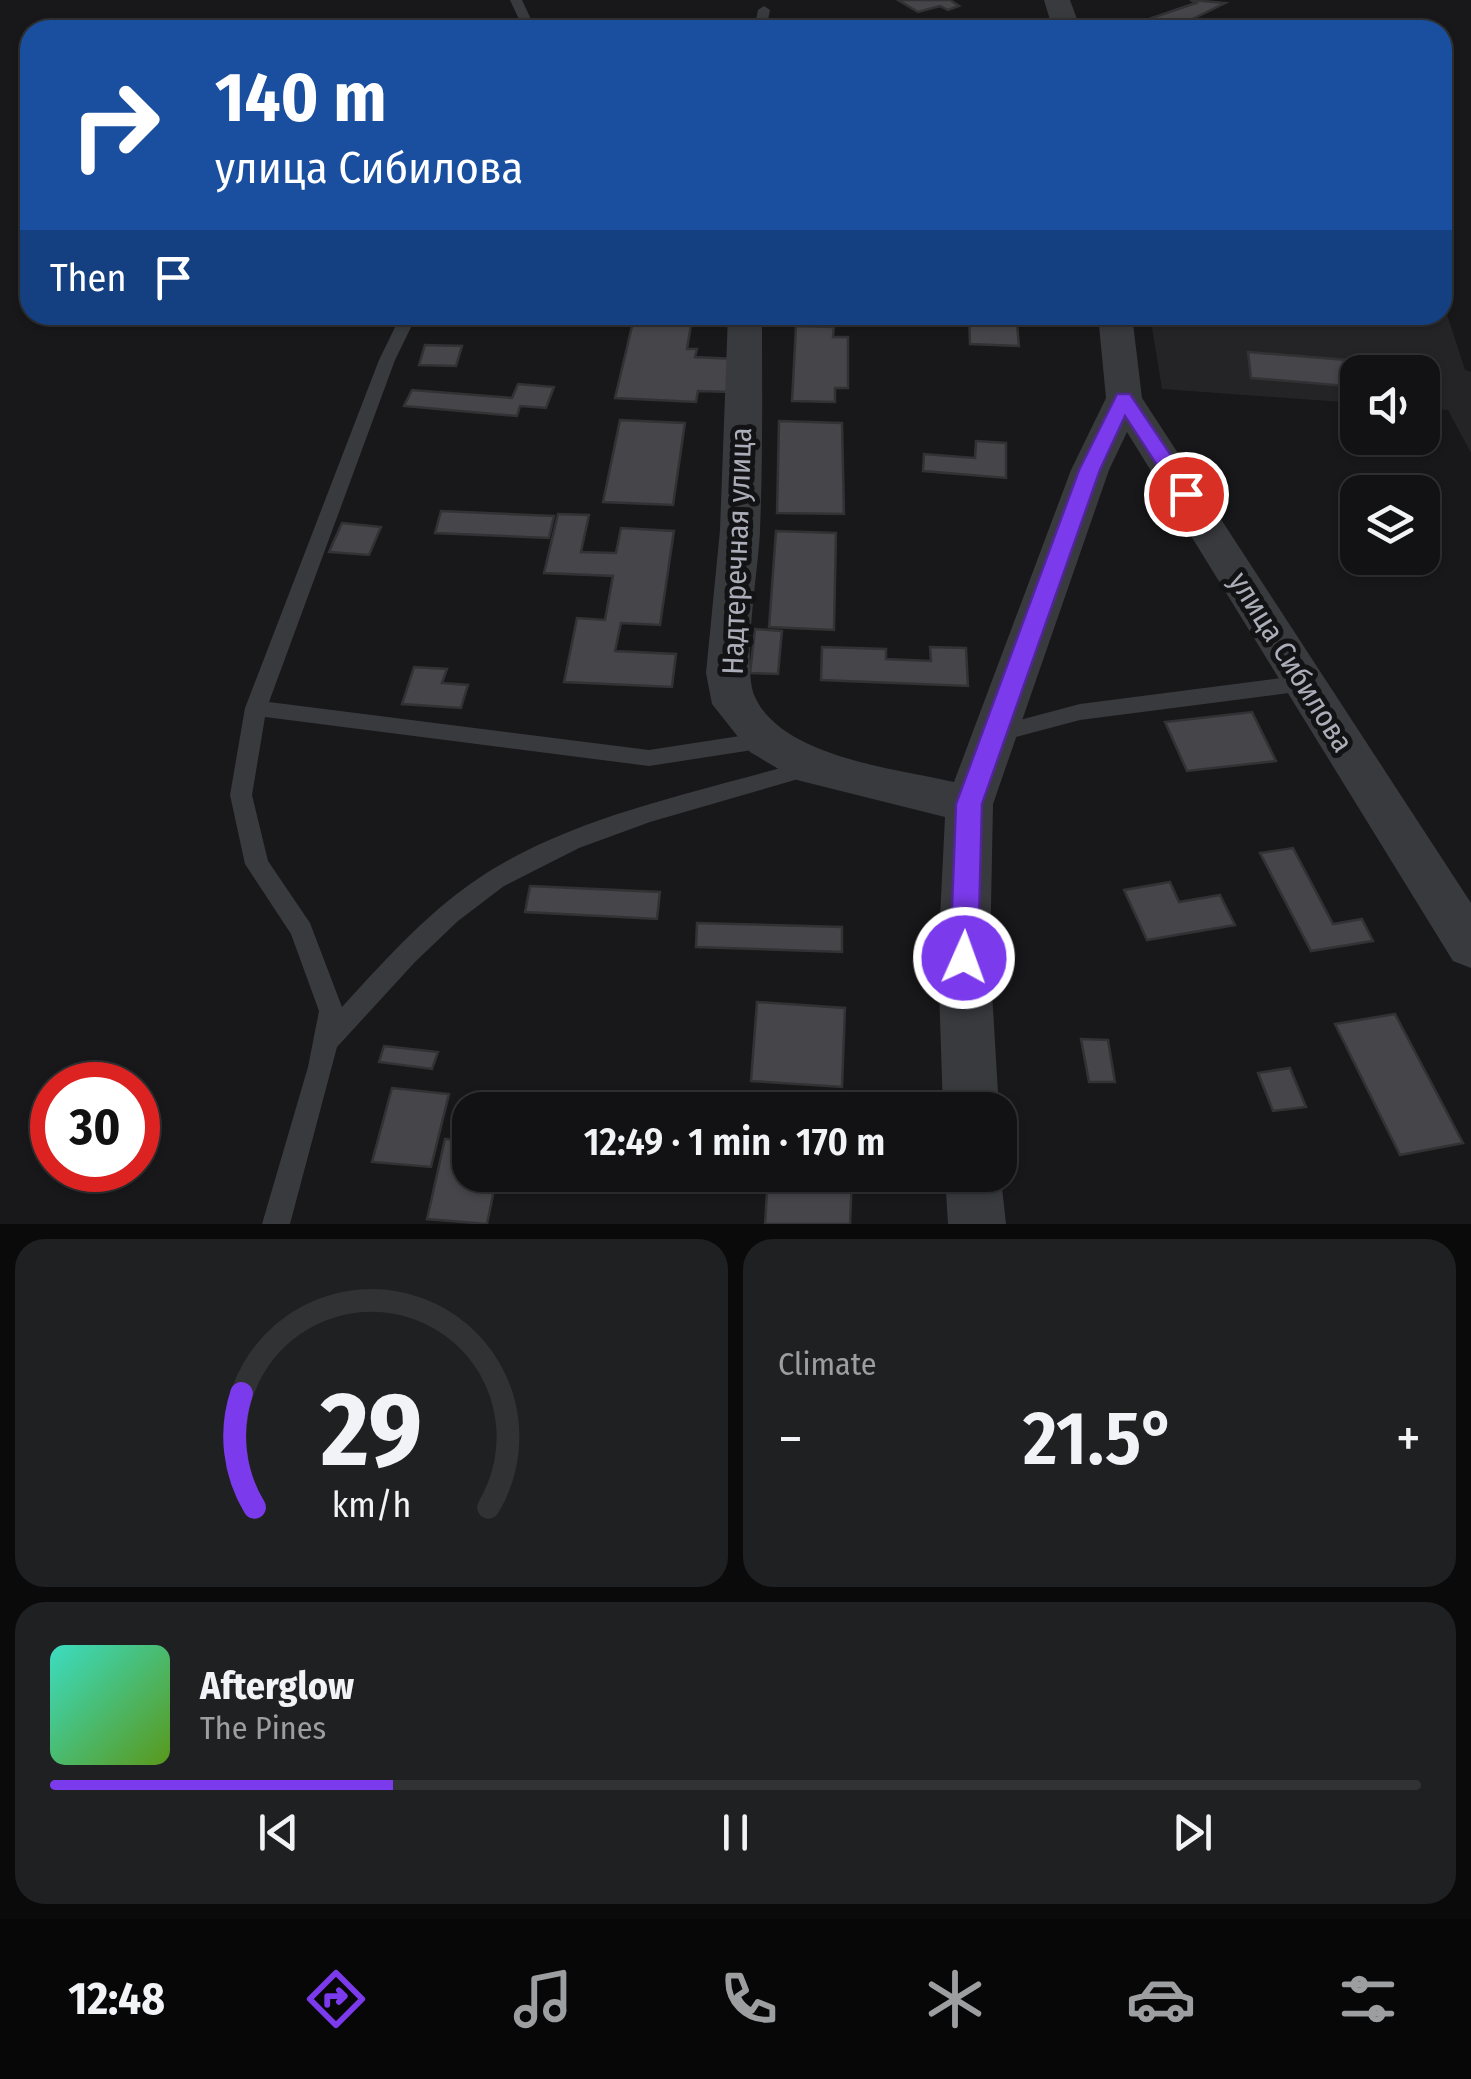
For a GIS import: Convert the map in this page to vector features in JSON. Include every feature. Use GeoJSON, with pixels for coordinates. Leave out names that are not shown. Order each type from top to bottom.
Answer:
{"type":"FeatureCollection","features":[{"type":"Feature","properties":{"kind":"street","name":"Надтеречная улица"},"geometry":{"type":"LineString","coordinates":[[744,325],[740,530],[728,673],[734,704],[766,740],[813,766],[969,804]]}},
{"type":"Feature","properties":{"kind":"street","name":"улица Сибилова"},"geometry":{"type":"LineString","coordinates":[[1116,325],[1124,398],[1471,946]]}},
{"type":"Feature","properties":{"kind":"street"},"geometry":{"type":"LineString","coordinates":[[970,1092],[964,958],[969,804],[1090,470],[1124,398]]}},
{"type":"Feature","properties":{"kind":"street"},"geometry":{"type":"LineString","coordinates":[[975,1192],[977,1224]]}},
{"type":"Feature","properties":{"kind":"lane"},"geometry":{"type":"LineString","coordinates":[[762,20],[764,10]]}},
{"type":"Feature","properties":{"kind":"lane"},"geometry":{"type":"LineString","coordinates":[[276,1224],[331,1012],[302,930],[257,864],[241,795],[256,708],[387,360],[404,325]]}},
{"type":"Feature","properties":{"kind":"lane"},"geometry":{"type":"LineString","coordinates":[[992,736],[1080,712],[1304,682]]}},
{"type":"Feature","properties":{"kind":"lane"},"geometry":{"type":"LineString","coordinates":[[256,708],[648,758],[766,740]]}},
{"type":"Feature","properties":{"kind":"lane"},"geometry":{"type":"LineString","coordinates":[[325,1043],[403,958],[496,879],[615,823],[734,793],[813,766]]}},
{"type":"Feature","properties":{"kind":"shaded area"},"geometry":{"type":"Polygon","coordinates":[[[1152,325],[1450,325],[1465,370],[1471,372],[1471,453],[1448,410],[1440,409],[1440,355],[1340,355],[1340,402],[1162,389],[1152,325]]]}},
{"type":"Feature","properties":{"kind":"building"},"geometry":{"type":"Polygon","coordinates":[[[898,0],[950,0],[959,6],[918,12],[898,0]]]}},
{"type":"Feature","properties":{"kind":"building"},"geometry":{"type":"Polygon","coordinates":[[[1190,0],[1225,3],[1190,20],[1146,20],[1196,3],[1190,0]]]}},
{"type":"Feature","properties":{"kind":"building"},"geometry":{"type":"Polygon","coordinates":[[[632,325],[691,325],[687,349],[697,349],[695,357],[735,359],[730,392],[698,391],[696,402],[615,398],[632,325]]]}},
{"type":"Feature","properties":{"kind":"building"},"geometry":{"type":"Polygon","coordinates":[[[969,325],[1017,325],[1019,346],[970,344],[969,325]]]}},
{"type":"Feature","properties":{"kind":"building"},"geometry":{"type":"Polygon","coordinates":[[[796,326],[834,327],[833,337],[848,337],[848,388],[835,388],[835,402],[792,401],[796,326]]]}},
{"type":"Feature","properties":{"kind":"building"},"geometry":{"type":"Polygon","coordinates":[[[425,345],[462,346],[456,366],[419,365],[425,345]]]}},
{"type":"Feature","properties":{"kind":"building"},"geometry":{"type":"Polygon","coordinates":[[[1248,352],[1340,359],[1340,385],[1251,378],[1248,352]]]}},
{"type":"Feature","properties":{"kind":"building"},"geometry":{"type":"Polygon","coordinates":[[[518,384],[554,387],[546,408],[520,406],[517,416],[404,406],[412,390],[512,398],[518,384]]]}},
{"type":"Feature","properties":{"kind":"building"},"geometry":{"type":"Polygon","coordinates":[[[620,420],[685,423],[673,505],[603,502],[620,420]]]}},
{"type":"Feature","properties":{"kind":"building"},"geometry":{"type":"Polygon","coordinates":[[[779,421],[842,423],[844,514],[777,513],[779,421]]]}},
{"type":"Feature","properties":{"kind":"building"},"geometry":{"type":"Polygon","coordinates":[[[976,441],[1006,443],[1006,478],[923,471],[924,454],[975,458],[976,441]]]}},
{"type":"Feature","properties":{"kind":"building"},"geometry":{"type":"Polygon","coordinates":[[[441,511],[554,516],[549,538],[435,533],[441,511]]]}},
{"type":"Feature","properties":{"kind":"building"},"geometry":{"type":"Polygon","coordinates":[[[558,514],[589,515],[581,552],[616,553],[621,528],[674,531],[660,625],[621,623],[615,651],[676,654],[672,687],[564,682],[577,618],[605,620],[613,576],[544,573],[558,514]]]}},
{"type":"Feature","properties":{"kind":"building"},"geometry":{"type":"Polygon","coordinates":[[[342,523],[381,527],[369,555],[329,552],[342,523]]]}},
{"type":"Feature","properties":{"kind":"building"},"geometry":{"type":"Polygon","coordinates":[[[776,531],[836,533],[834,630],[769,627],[776,531]]]}},
{"type":"Feature","properties":{"kind":"building"},"geometry":{"type":"Polygon","coordinates":[[[755,629],[782,631],[778,674],[750,673],[755,629]]]}},
{"type":"Feature","properties":{"kind":"building"},"geometry":{"type":"Polygon","coordinates":[[[822,647],[886,649],[886,659],[931,661],[930,647],[966,648],[968,686],[821,680],[822,647]]]}},
{"type":"Feature","properties":{"kind":"building"},"geometry":{"type":"Polygon","coordinates":[[[414,667],[447,669],[442,683],[468,685],[461,708],[402,704],[414,667]]]}},
{"type":"Feature","properties":{"kind":"building"},"geometry":{"type":"Polygon","coordinates":[[[1252,712],[1276,761],[1187,771],[1165,722],[1252,712]]]}},
{"type":"Feature","properties":{"kind":"building"},"geometry":{"type":"Polygon","coordinates":[[[1293,848],[1333,924],[1362,919],[1373,941],[1311,951],[1260,853],[1293,848]]]}},
{"type":"Feature","properties":{"kind":"building"},"geometry":{"type":"Polygon","coordinates":[[[1170,882],[1179,902],[1220,895],[1235,925],[1147,940],[1124,890],[1170,882]]]}},
{"type":"Feature","properties":{"kind":"building"},"geometry":{"type":"Polygon","coordinates":[[[530,886],[660,892],[657,919],[525,912],[530,886]]]}},
{"type":"Feature","properties":{"kind":"building"},"geometry":{"type":"Polygon","coordinates":[[[697,923],[842,927],[842,952],[696,947],[697,923]]]}},
{"type":"Feature","properties":{"kind":"building"},"geometry":{"type":"Polygon","coordinates":[[[757,1002],[845,1008],[842,1087],[751,1081],[757,1002]]]}},
{"type":"Feature","properties":{"kind":"building"},"geometry":{"type":"Polygon","coordinates":[[[1395,1014],[1463,1143],[1400,1155],[1335,1024],[1395,1014]]]}},
{"type":"Feature","properties":{"kind":"building"},"geometry":{"type":"Polygon","coordinates":[[[1081,1039],[1108,1040],[1115,1082],[1089,1082],[1081,1039]]]}},
{"type":"Feature","properties":{"kind":"building"},"geometry":{"type":"Polygon","coordinates":[[[384,1046],[438,1052],[432,1069],[379,1062],[384,1046]]]}},
{"type":"Feature","properties":{"kind":"building"},"geometry":{"type":"Polygon","coordinates":[[[1290,1068],[1306,1107],[1273,1111],[1258,1073],[1290,1068]]]}},
{"type":"Feature","properties":{"kind":"building"},"geometry":{"type":"Polygon","coordinates":[[[392,1088],[449,1094],[431,1167],[372,1162],[392,1088]]]}},
{"type":"Feature","properties":{"kind":"building"},"geometry":{"type":"Polygon","coordinates":[[[445,1139],[452,1140],[452,1192],[494,1192],[487,1224],[427,1219],[445,1139]]]}},
{"type":"Feature","properties":{"kind":"building"},"geometry":{"type":"Polygon","coordinates":[[[767,1192],[851,1192],[850,1224],[765,1224],[767,1192]]]}},
{"type":"Feature","properties":{"kind":"route"},"geometry":{"type":"LineString","coordinates":[[964,958],[969,804],[1090,470],[1124,398],[1186,494]]}}]}
